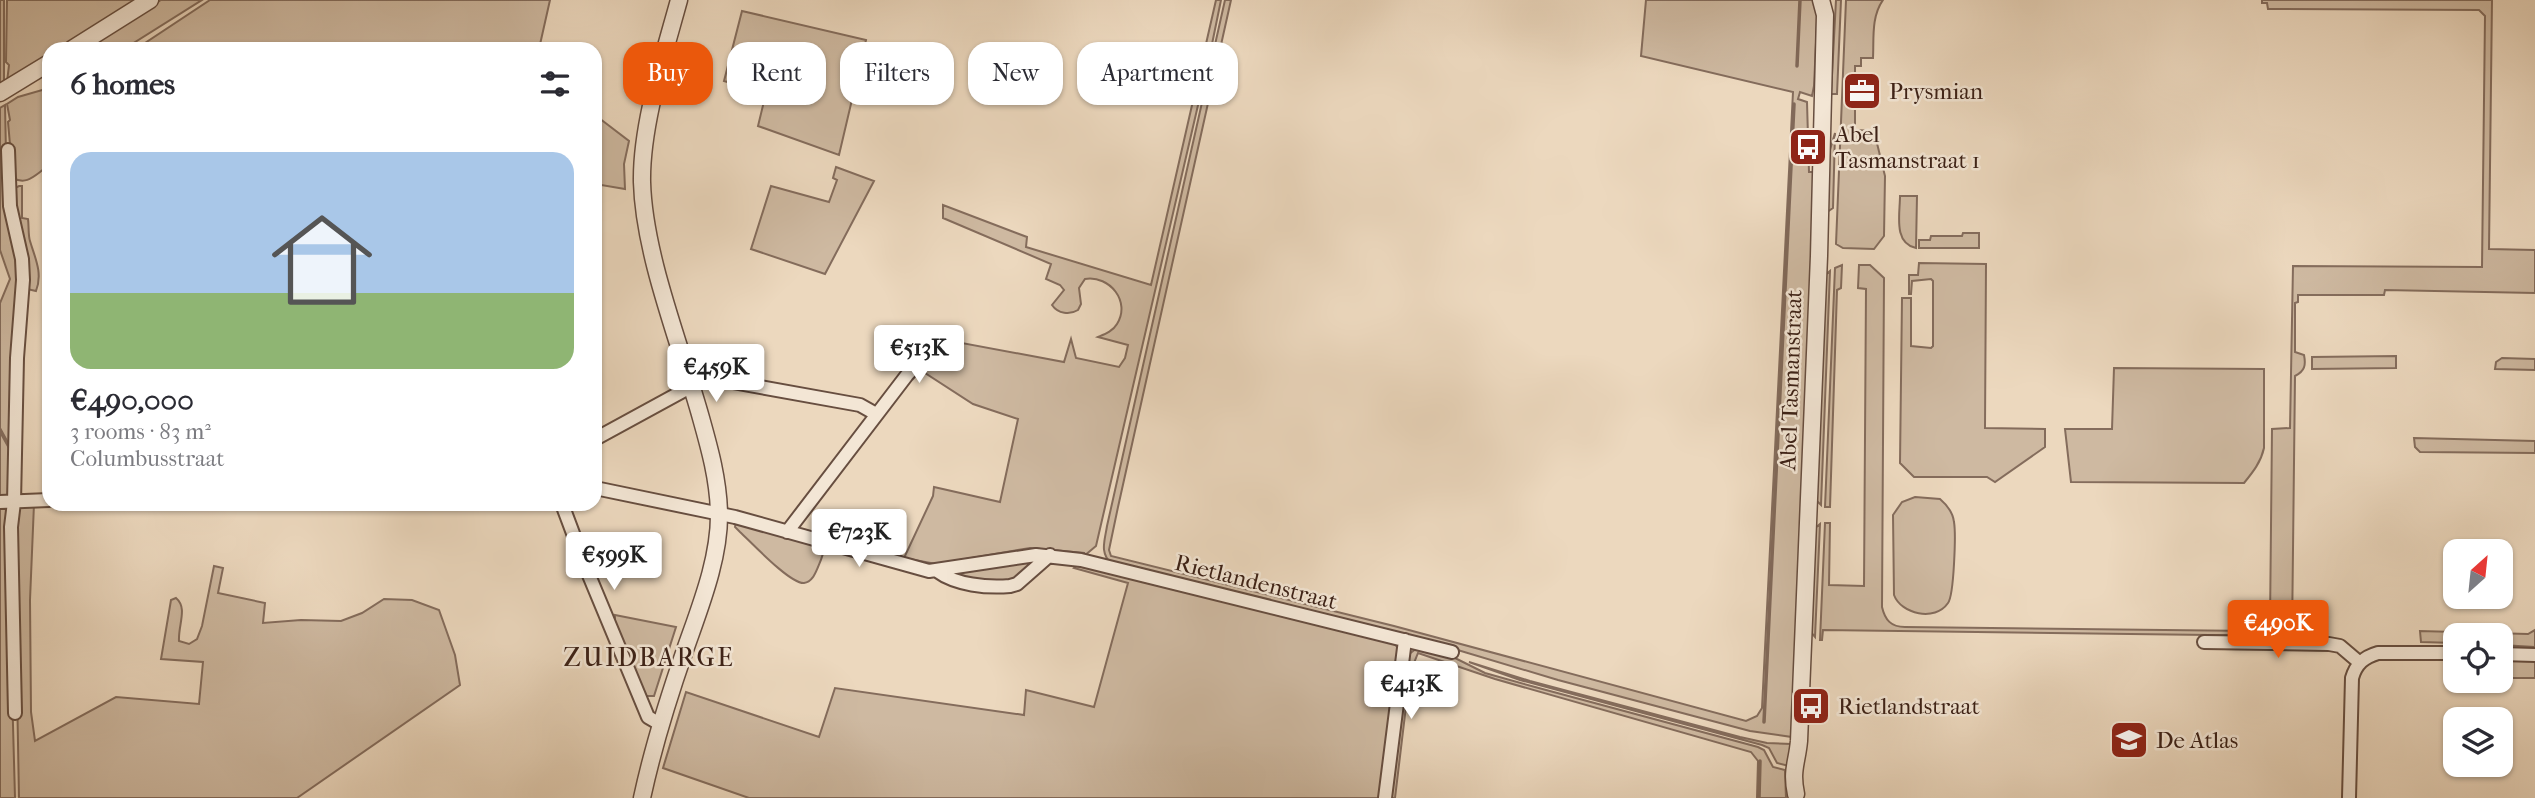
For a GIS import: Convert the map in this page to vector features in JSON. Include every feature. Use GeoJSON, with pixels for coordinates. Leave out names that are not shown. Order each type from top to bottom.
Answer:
{"type":"FeatureCollection","features":[{"type":"Feature","properties":{"kind":"street"},"geometry":{"type":"LineString","coordinates":[[83,42],[150,0]]}},
{"type":"Feature","properties":{"kind":"street"},"geometry":{"type":"LineString","coordinates":[[642,798],[660,724],[711,570],[719,514],[716,471],[655,261],[645,215],[642,179],[643,156],[654,97],[679,0]]}},
{"type":"Feature","properties":{"kind":"street","name":"Abel Tasmanstraat"},"geometry":{"type":"LineString","coordinates":[[1796,796],[1793,780],[1798,748],[1819,256],[1826,5]]}},
{"type":"Feature","properties":{"kind":"street"},"geometry":{"type":"LineString","coordinates":[[0,93],[42,67]]}},
{"type":"Feature","properties":{"kind":"street"},"geometry":{"type":"LineString","coordinates":[[8,150],[10,206],[22,259],[23,280],[16,358],[14,502],[11,527],[15,713]]}},
{"type":"Feature","properties":{"kind":"street"},"geometry":{"type":"LineString","coordinates":[[787,531],[907,375],[941,338]]}},
{"type":"Feature","properties":{"kind":"street"},"geometry":{"type":"LineString","coordinates":[[602,435],[705,379],[860,405],[876,414]]}},
{"type":"Feature","properties":{"kind":"street","name":"Rietlandenstraat"},"geometry":{"type":"LineString","coordinates":[[602,489],[787,531],[920,569],[937,571],[1016,557],[1050,555],[1452,652]]}},
{"type":"Feature","properties":{"kind":"street"},"geometry":{"type":"LineString","coordinates":[[0,502],[42,500]]}},
{"type":"Feature","properties":{"kind":"street"},"geometry":{"type":"LineString","coordinates":[[565,511],[648,717],[660,724]]}},
{"type":"Feature","properties":{"kind":"street","name":"Rietlandenstraat"},"geometry":{"type":"LineString","coordinates":[[937,571],[965,583],[1010,586],[1017,584],[1050,555]]}},
{"type":"Feature","properties":{"kind":"street"},"geometry":{"type":"LineString","coordinates":[[1385,798],[1405,640]]}},
{"type":"Feature","properties":{"kind":"street"},"geometry":{"type":"LineString","coordinates":[[2204,642],[2329,644],[2340,646],[2360,663]]}},
{"type":"Feature","properties":{"kind":"street"},"geometry":{"type":"LineString","coordinates":[[2349,798],[2351,678],[2360,663],[2368,656],[2386,652],[2443,653]]}},
{"type":"Feature","properties":{"kind":"street"},"geometry":{"type":"LineString","coordinates":[[2513,654],[2535,655]]}},
{"type":"Feature","properties":{"kind":"shaded area"},"geometry":{"type":"Polygon","coordinates":[[[0,0],[4,0],[4,84],[0,86],[0,0]]]}},
{"type":"Feature","properties":{"kind":"shaded area"},"geometry":{"type":"Polygon","coordinates":[[[7,0],[138,0],[71,42],[42,42],[42,60],[7,82],[9,65],[6,62],[7,0]]]}},
{"type":"Feature","properties":{"kind":"shaded area"},"geometry":{"type":"Polygon","coordinates":[[[161,0],[202,0],[135,42],[93,42],[161,0]]]}},
{"type":"Feature","properties":{"kind":"shaded area"},"geometry":{"type":"Polygon","coordinates":[[[210,0],[550,0],[541,42],[147,42],[210,0]]]}},
{"type":"Feature","properties":{"kind":"shaded area"},"geometry":{"type":"Polygon","coordinates":[[[1216,0],[1221,0],[1212,42],[1206,42],[1216,0]]]}},
{"type":"Feature","properties":{"kind":"shaded area"},"geometry":{"type":"Polygon","coordinates":[[[1225,0],[1231,0],[1222,42],[1216,42],[1225,0]]]}},
{"type":"Feature","properties":{"kind":"shaded area"},"geometry":{"type":"Polygon","coordinates":[[[1646,0],[1818,0],[1812,96],[1800,92],[1798,99],[1807,102],[1809,172],[1816,172],[1792,737],[1750,731],[1558,680],[1441,645],[1112,564],[1105,555],[1107,526],[1201,105],[1208,105],[1118,507],[1109,550],[1111,556],[1394,626],[1746,721],[1757,716],[1762,708],[1793,92],[1641,56],[1646,0]]]}},
{"type":"Feature","properties":{"kind":"shaded area"},"geometry":{"type":"Polygon","coordinates":[[[1836,0],[1841,0],[1837,94],[1831,94],[1836,0]]]}},
{"type":"Feature","properties":{"kind":"shaded area"},"geometry":{"type":"Polygon","coordinates":[[[1846,0],[1883,0],[1875,21],[1873,58],[1861,58],[1861,66],[1855,66],[1855,130],[1874,131],[1885,176],[1884,236],[1874,249],[1843,248],[1836,244],[1846,0]]]}},
{"type":"Feature","properties":{"kind":"shaded area"},"geometry":{"type":"Polygon","coordinates":[[[2262,0],[2492,0],[2489,249],[2535,250],[2535,293],[2385,290],[2384,295],[2298,295],[2298,302],[2295,303],[2295,352],[2304,355],[2305,362],[2303,370],[2295,376],[2292,636],[1823,630],[1820,640],[1825,523],[1830,523],[1829,585],[1864,586],[1866,289],[1858,288],[1859,265],[1870,265],[1884,278],[1882,607],[1889,622],[1905,627],[2252,631],[2253,622],[2270,623],[2272,429],[2290,428],[2293,266],[2482,267],[2485,16],[2479,10],[2268,9],[2267,3],[2262,3],[2262,0]]]}},
{"type":"Feature","properties":{"kind":"shaded area"},"geometry":{"type":"Polygon","coordinates":[[[742,11],[866,40],[840,42],[840,105],[851,105],[839,155],[758,126],[763,105],[826,105],[826,42],[734,42],[742,11]]]}},
{"type":"Feature","properties":{"kind":"shaded area"},"geometry":{"type":"Polygon","coordinates":[[[42,90],[42,170],[22,181],[13,178],[7,104],[18,97],[42,90]]]}},
{"type":"Feature","properties":{"kind":"shaded area"},"geometry":{"type":"Polygon","coordinates":[[[5,105],[6,153],[20,260],[12,450],[0,428],[0,303],[10,279],[0,250],[0,108],[5,105]]]}},
{"type":"Feature","properties":{"kind":"shaded area"},"geometry":{"type":"Polygon","coordinates":[[[1192,105],[1198,105],[1096,546],[1084,556],[1084,553],[1030,548],[936,564],[904,558],[933,496],[934,487],[1000,502],[1018,419],[973,404],[922,371],[946,340],[1064,362],[1071,339],[1076,358],[1119,367],[1125,358],[1128,345],[1098,337],[1113,329],[1121,316],[1120,299],[1110,286],[1103,281],[1085,279],[1079,288],[1081,304],[1078,310],[1061,312],[1052,305],[1064,290],[1060,285],[1046,279],[1051,264],[943,218],[943,205],[1027,237],[1026,247],[1151,285],[1192,105]]]}},
{"type":"Feature","properties":{"kind":"shaded area"},"geometry":{"type":"Polygon","coordinates":[[[602,120],[629,141],[624,164],[625,189],[602,185],[602,120]]]}},
{"type":"Feature","properties":{"kind":"shaded area"},"geometry":{"type":"Polygon","coordinates":[[[1835,133],[1833,208],[1827,212],[1829,153],[1835,133]]]}},
{"type":"Feature","properties":{"kind":"shaded area"},"geometry":{"type":"Polygon","coordinates":[[[836,167],[874,181],[825,274],[751,249],[771,186],[829,202],[837,180],[833,178],[836,167]]]}},
{"type":"Feature","properties":{"kind":"shaded area"},"geometry":{"type":"Polygon","coordinates":[[[22,186],[22,218],[28,219],[29,239],[38,272],[36,291],[27,289],[13,189],[22,186]]]}},
{"type":"Feature","properties":{"kind":"shaded area"},"geometry":{"type":"Polygon","coordinates":[[[1900,196],[1917,196],[1916,248],[1909,245],[1901,234],[1900,196]]]}},
{"type":"Feature","properties":{"kind":"shaded area"},"geometry":{"type":"Polygon","coordinates":[[[1963,233],[1979,233],[1979,248],[1919,248],[1919,240],[1930,240],[1931,236],[1962,236],[1963,233]]]}},
{"type":"Feature","properties":{"kind":"shaded area"},"geometry":{"type":"Polygon","coordinates":[[[1919,263],[1986,264],[1985,428],[2045,429],[2045,447],[1995,482],[1987,477],[1914,477],[1900,463],[1902,298],[1911,298],[1911,346],[1933,346],[1933,281],[1912,281],[1909,294],[1909,275],[1918,275],[1919,263]]]}},
{"type":"Feature","properties":{"kind":"shaded area"},"geometry":{"type":"Polygon","coordinates":[[[1842,265],[1841,288],[1837,290],[1830,507],[1825,507],[1835,268],[1842,265]]]}},
{"type":"Feature","properties":{"kind":"shaded area"},"geometry":{"type":"Polygon","coordinates":[[[1830,271],[1821,505],[1815,499],[1824,276],[1830,271]]]}},
{"type":"Feature","properties":{"kind":"shaded area"},"geometry":{"type":"Polygon","coordinates":[[[2396,356],[2396,368],[2312,369],[2312,357],[2396,356]]]}},
{"type":"Feature","properties":{"kind":"shaded area"},"geometry":{"type":"Polygon","coordinates":[[[2502,358],[2535,359],[2535,370],[2495,369],[2496,362],[2502,358]]]}},
{"type":"Feature","properties":{"kind":"shaded area"},"geometry":{"type":"Polygon","coordinates":[[[2114,368],[2264,369],[2264,448],[2259,462],[2244,483],[2071,482],[2065,429],[2112,429],[2114,368]]]}},
{"type":"Feature","properties":{"kind":"shaded area"},"geometry":{"type":"Polygon","coordinates":[[[0,432],[10,450],[10,493],[7,497],[0,498],[0,432]]]}},
{"type":"Feature","properties":{"kind":"shaded area"},"geometry":{"type":"Polygon","coordinates":[[[2414,438],[2535,441],[2535,453],[2420,452],[2415,447],[2414,438]]]}},
{"type":"Feature","properties":{"kind":"shaded area"},"geometry":{"type":"Polygon","coordinates":[[[1915,497],[1940,499],[1949,509],[1954,522],[1954,564],[1950,598],[1942,609],[1927,614],[1904,607],[1894,595],[1893,515],[1902,502],[1915,497]]]}},
{"type":"Feature","properties":{"kind":"shaded area"},"geometry":{"type":"Polygon","coordinates":[[[34,504],[30,600],[31,712],[35,741],[116,697],[199,704],[203,662],[161,659],[171,600],[176,598],[181,607],[179,641],[189,644],[197,639],[214,566],[223,568],[218,593],[265,603],[263,623],[341,621],[362,613],[384,599],[412,600],[439,610],[455,655],[460,685],[297,798],[19,798],[15,578],[17,511],[22,506],[34,504]]]}},
{"type":"Feature","properties":{"kind":"shaded area"},"geometry":{"type":"Polygon","coordinates":[[[0,505],[7,506],[15,798],[0,798],[0,505]]]}},
{"type":"Feature","properties":{"kind":"shaded area"},"geometry":{"type":"Polygon","coordinates":[[[736,522],[824,546],[813,577],[804,583],[790,577],[735,527],[736,522]]]}},
{"type":"Feature","properties":{"kind":"shaded area"},"geometry":{"type":"Polygon","coordinates":[[[1820,524],[1815,637],[1809,630],[1814,529],[1820,524]]]}},
{"type":"Feature","properties":{"kind":"shaded area"},"geometry":{"type":"Polygon","coordinates":[[[1043,558],[1018,580],[995,584],[948,573],[1043,558]]]}},
{"type":"Feature","properties":{"kind":"shaded area"},"geometry":{"type":"Polygon","coordinates":[[[1079,563],[1394,642],[1400,652],[1383,798],[749,798],[663,768],[686,692],[819,737],[835,688],[1024,715],[1026,690],[1094,707],[1128,583],[1074,568],[1079,563]]]}},
{"type":"Feature","properties":{"kind":"shaded area"},"geometry":{"type":"Polygon","coordinates":[[[615,615],[676,627],[654,696],[645,696],[615,632],[615,615]]]}},
{"type":"Feature","properties":{"kind":"shaded area"},"geometry":{"type":"Polygon","coordinates":[[[2535,630],[2535,647],[2513,646],[2513,634],[2528,634],[2535,630]]]}},
{"type":"Feature","properties":{"kind":"shaded area"},"geometry":{"type":"Polygon","coordinates":[[[2420,631],[2443,632],[2443,643],[2421,642],[2420,631]]]}},
{"type":"Feature","properties":{"kind":"shaded area"},"geometry":{"type":"Polygon","coordinates":[[[1417,648],[1451,656],[1485,673],[1758,747],[1764,750],[1773,767],[1785,770],[1786,798],[1757,798],[1758,761],[1751,752],[1495,679],[1418,653],[1410,673],[1395,798],[1387,798],[1408,655],[1417,648]]]}},
{"type":"Feature","properties":{"kind":"shaded area"},"geometry":{"type":"Polygon","coordinates":[[[2513,658],[2535,659],[2535,678],[2513,678],[2513,658]]]}},
{"type":"Feature","properties":{"kind":"shaded area"},"geometry":{"type":"Polygon","coordinates":[[[1469,662],[1740,737],[1767,743],[1791,744],[1789,766],[1777,763],[1769,748],[1762,745],[1520,680],[1469,662]]]}},
{"type":"Feature","properties":{"kind":"waterway"},"geometry":{"type":"LineString","coordinates":[[1797,66],[1800,0]]}},
{"type":"Feature","properties":{"kind":"waterway"},"geometry":{"type":"LineString","coordinates":[[1764,722],[1794,104]]}},
{"type":"Feature","properties":{"kind":"waterway"},"geometry":{"type":"LineString","coordinates":[[1759,798],[1760,761]]}},
{"type":"Feature","properties":{"kind":"place","name":"Prysmian"},"geometry":{"type":"Point","coordinates":[1862,91]}},
{"type":"Feature","properties":{"kind":"place","name":"Abel Tasmanstraat 1"},"geometry":{"type":"Point","coordinates":[1808,147]}},
{"type":"Feature","properties":{"kind":"place","name":"Rietlandstraat"},"geometry":{"type":"Point","coordinates":[1811,706]}},
{"type":"Feature","properties":{"kind":"place","name":"De Atlas"},"geometry":{"type":"Point","coordinates":[2129,740]}},
{"type":"Feature","properties":{"kind":"district","name":"ZUIDBARGE"},"geometry":{"type":"Point","coordinates":[649,657]}}]}
